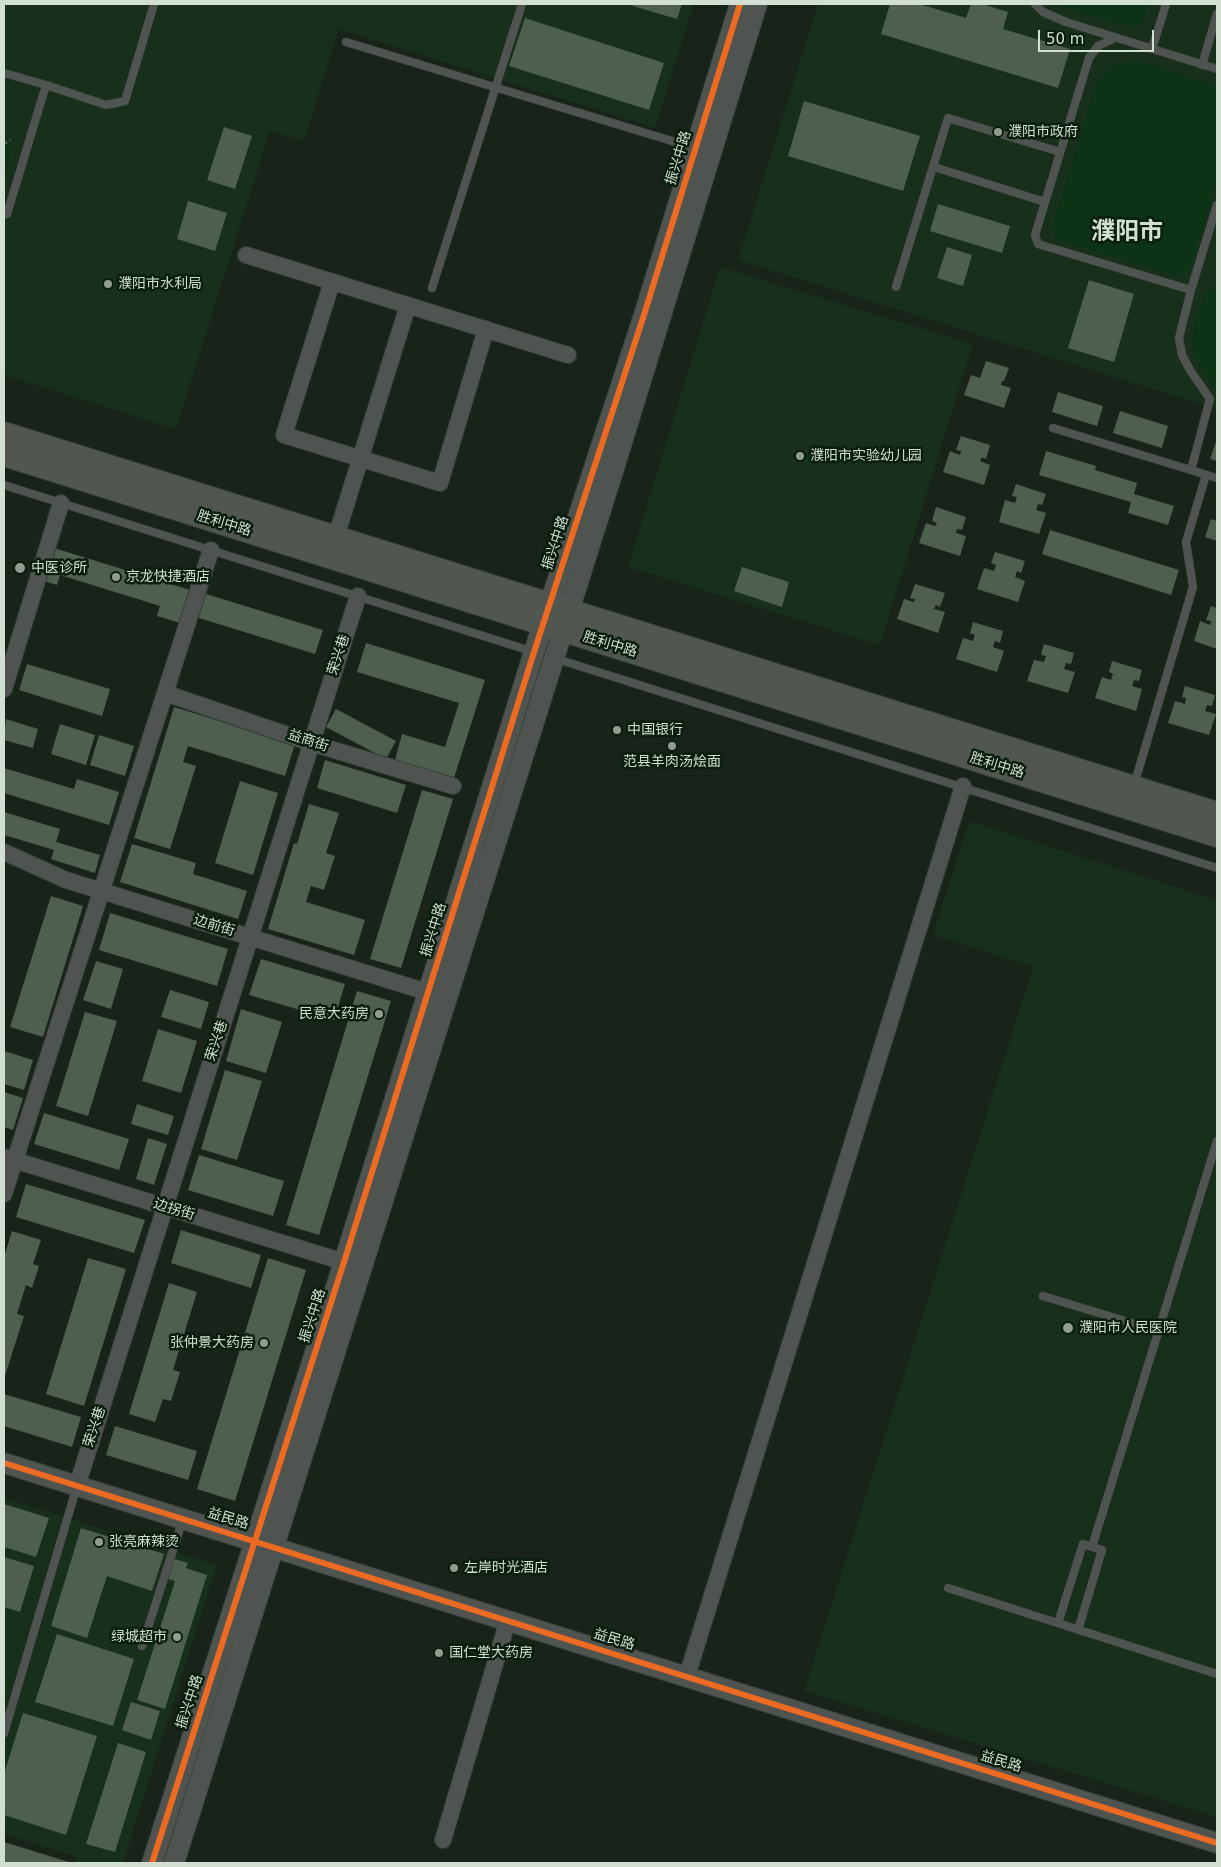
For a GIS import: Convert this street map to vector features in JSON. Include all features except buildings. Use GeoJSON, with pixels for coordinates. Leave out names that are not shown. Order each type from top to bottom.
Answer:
{"type":"FeatureCollection","features":[{"type":"Feature","properties":{"kind":"main road","name":"胜利中路"},"geometry":{"type":"LineString","coordinates":[[4,433],[336,537],[557,617],[1217,836]]}},
{"type":"Feature","properties":{"kind":"main road","name":"胜利中路"},"geometry":{"type":"LineString","coordinates":[[4,455],[1217,813]]}},
{"type":"Feature","properties":{"kind":"street","name":"振兴中路"},"geometry":{"type":"LineString","coordinates":[[557,617],[644,315],[740,4]]}},
{"type":"Feature","properties":{"kind":"street","name":"振兴中路"},"geometry":{"type":"LineString","coordinates":[[152,1863],[344,1262],[427,992],[557,617],[757,4]]}},
{"type":"Feature","properties":{"kind":"street"},"geometry":{"type":"LineString","coordinates":[[246,255],[568,355]]}},
{"type":"Feature","properties":{"kind":"street"},"geometry":{"type":"LineString","coordinates":[[332,282],[284,435],[440,483],[486,330]]}},
{"type":"Feature","properties":{"kind":"street"},"geometry":{"type":"LineString","coordinates":[[336,537],[408,305]]}},
{"type":"Feature","properties":{"kind":"street"},"geometry":{"type":"LineString","coordinates":[[4,689],[61,503]]}},
{"type":"Feature","properties":{"kind":"street"},"geometry":{"type":"LineString","coordinates":[[4,1194],[9,1159],[101,891],[211,550]]}},
{"type":"Feature","properties":{"kind":"street","name":"荣兴巷"},"geometry":{"type":"LineString","coordinates":[[77,1486],[358,596]]}},
{"type":"Feature","properties":{"kind":"street","name":"振兴中路"},"geometry":{"type":"LineString","coordinates":[[174,1863],[275,1547],[544,655]]}},
{"type":"Feature","properties":{"kind":"street","name":"益商街"},"geometry":{"type":"LineString","coordinates":[[165,693],[311,742],[453,786]]}},
{"type":"Feature","properties":{"kind":"street"},"geometry":{"type":"LineString","coordinates":[[687,1676],[963,786]]}},
{"type":"Feature","properties":{"kind":"street","name":"边前街"},"geometry":{"type":"LineString","coordinates":[[4,852],[66,880],[427,992]]}},
{"type":"Feature","properties":{"kind":"street","name":"边拐街"},"geometry":{"type":"LineString","coordinates":[[9,1159],[344,1262]]}},
{"type":"Feature","properties":{"kind":"street","name":"益民路"},"geometry":{"type":"LineString","coordinates":[[4,1463],[1217,1843]]}},
{"type":"Feature","properties":{"kind":"street"},"geometry":{"type":"LineString","coordinates":[[443,1840],[508,1620]]}},
{"type":"Feature","properties":{"kind":"lane"},"geometry":{"type":"LineString","coordinates":[[4,73],[106,105],[125,101],[154,4]]}},
{"type":"Feature","properties":{"kind":"lane"},"geometry":{"type":"LineString","coordinates":[[432,288],[522,4]]}},
{"type":"Feature","properties":{"kind":"lane"},"geometry":{"type":"LineString","coordinates":[[1035,4],[1043,12],[1066,22],[1217,69]]}},
{"type":"Feature","properties":{"kind":"lane"},"geometry":{"type":"LineString","coordinates":[[1152,49],[1166,4]]}},
{"type":"Feature","properties":{"kind":"lane"},"geometry":{"type":"LineString","coordinates":[[1202,64],[1217,14]]}},
{"type":"Feature","properties":{"kind":"lane"},"geometry":{"type":"LineString","coordinates":[[1115,38],[1098,46],[1090,58],[1035,235],[1038,244],[1191,290]]}},
{"type":"Feature","properties":{"kind":"lane"},"geometry":{"type":"LineString","coordinates":[[346,42],[695,149]]}},
{"type":"Feature","properties":{"kind":"lane"},"geometry":{"type":"LineString","coordinates":[[4,215],[7,214],[46,85]]}},
{"type":"Feature","properties":{"kind":"lane"},"geometry":{"type":"LineString","coordinates":[[896,288],[948,118],[1060,152]]}},
{"type":"Feature","properties":{"kind":"lane"},"geometry":{"type":"LineString","coordinates":[[934,167],[1045,202]]}},
{"type":"Feature","properties":{"kind":"lane"},"geometry":{"type":"LineString","coordinates":[[1191,470],[1210,399],[1182,355],[1179,338],[1191,290],[1217,205]]}},
{"type":"Feature","properties":{"kind":"lane"},"geometry":{"type":"LineString","coordinates":[[1053,428],[1217,478]]}},
{"type":"Feature","properties":{"kind":"lane"},"geometry":{"type":"LineString","coordinates":[[1133,787],[1193,587],[1186,542],[1206,475]]}},
{"type":"Feature","properties":{"kind":"lane"},"geometry":{"type":"LineString","coordinates":[[4,484],[963,786],[1217,868]]}},
{"type":"Feature","properties":{"kind":"lane"},"geometry":{"type":"LineString","coordinates":[[1092,1547],[1217,1141]]}},
{"type":"Feature","properties":{"kind":"lane"},"geometry":{"type":"LineString","coordinates":[[1043,1296],[1158,1331]]}},
{"type":"Feature","properties":{"kind":"lane"},"geometry":{"type":"LineString","coordinates":[[4,1733],[77,1486]]}},
{"type":"Feature","properties":{"kind":"lane"},"geometry":{"type":"LineString","coordinates":[[142,1646],[183,1519]]}},
{"type":"Feature","properties":{"kind":"lane"},"geometry":{"type":"LineString","coordinates":[[1058,1623],[1083,1544],[1102,1550],[1078,1630]]}},
{"type":"Feature","properties":{"kind":"lane"},"geometry":{"type":"LineString","coordinates":[[948,1588],[1217,1674]]}},
{"type":"Feature","properties":{"kind":"lane"},"geometry":{"type":"LineString","coordinates":[[4,1701],[12,1704]]}},
{"type":"Feature","properties":{"kind":"path"},"geometry":{"type":"LineString","coordinates":[[4,144],[11,140]]}},
{"type":"Feature","properties":{"kind":"shaded area"},"geometry":{"type":"Polygon","coordinates":[[[4,4],[694,4],[655,128],[339,29],[304,141],[270,131],[176,429],[4,375],[4,4]]]}},
{"type":"Feature","properties":{"kind":"shaded area","name":"濮阳市政府"},"geometry":{"type":"Polygon","coordinates":[[[818,4],[1217,4],[1217,409],[738,260],[818,4]]]}},
{"type":"Feature","properties":{"kind":"shaded area"},"geometry":{"type":"Polygon","coordinates":[[[1052,4],[1149,4],[1143,22],[1132,28],[1052,4]]]}},
{"type":"Feature","properties":{"kind":"shaded area"},"geometry":{"type":"Polygon","coordinates":[[[1136,60],[1207,82],[1217,88],[1217,180],[1193,261],[1187,271],[1180,275],[1057,240],[1052,228],[1096,84],[1108,70],[1122,62],[1136,60]]]}},
{"type":"Feature","properties":{"kind":"shaded area"},"geometry":{"type":"Polygon","coordinates":[[[4,135],[12,148],[4,174],[4,135]]]}},
{"type":"Feature","properties":{"kind":"shaded area","name":"濮阳市实验幼儿园"},"geometry":{"type":"Polygon","coordinates":[[[720,267],[973,344],[880,645],[628,567],[720,267]]]}},
{"type":"Feature","properties":{"kind":"shaded area"},"geometry":{"type":"Polygon","coordinates":[[[1207,289],[1217,292],[1217,390],[1213,389],[1194,354],[1193,345],[1194,326],[1207,289]]]}},
{"type":"Feature","properties":{"kind":"shaded area","name":"濮阳市人民医院"},"geometry":{"type":"Polygon","coordinates":[[[969,821],[1217,900],[1217,1817],[804,1691],[1033,967],[933,935],[969,821]]]}},
{"type":"Feature","properties":{"kind":"shaded area"},"geometry":{"type":"Polygon","coordinates":[[[4,1498],[217,1565],[123,1863],[75,1863],[77,1857],[4,1834],[4,1498]]]}},
{"type":"Feature","properties":{"kind":"cycle path"},"geometry":{"type":"LineString","coordinates":[[152,1863],[344,1262],[534,652],[644,315],[740,4]]}},
{"type":"Feature","properties":{"kind":"cycle path"},"geometry":{"type":"LineString","coordinates":[[4,1463],[1217,1843]]}},
{"type":"Feature","properties":{"kind":"place","name":"濮阳市政府"},"geometry":{"type":"Point","coordinates":[998,132]}},
{"type":"Feature","properties":{"kind":"place","name":"濮阳市水利局"},"geometry":{"type":"Point","coordinates":[108,284]}},
{"type":"Feature","properties":{"kind":"place","name":"濮阳市实验幼儿园"},"geometry":{"type":"Point","coordinates":[800,456]}},
{"type":"Feature","properties":{"kind":"place","name":"中医诊所"},"geometry":{"type":"Point","coordinates":[20,568]}},
{"type":"Feature","properties":{"kind":"place","name":"京龙快捷酒店"},"geometry":{"type":"Point","coordinates":[116,577]}},
{"type":"Feature","properties":{"kind":"place","name":"中国银行"},"geometry":{"type":"Point","coordinates":[617,730]}},
{"type":"Feature","properties":{"kind":"place","name":"范县羊肉汤烩面"},"geometry":{"type":"Point","coordinates":[672,746]}},
{"type":"Feature","properties":{"kind":"place","name":"民意大药房"},"geometry":{"type":"Point","coordinates":[379,1014]}},
{"type":"Feature","properties":{"kind":"place","name":"濮阳市人民医院"},"geometry":{"type":"Point","coordinates":[1068,1328]}},
{"type":"Feature","properties":{"kind":"place","name":"张仲景大药房"},"geometry":{"type":"Point","coordinates":[264,1343]}},
{"type":"Feature","properties":{"kind":"place","name":"张亮麻辣烫"},"geometry":{"type":"Point","coordinates":[99,1542]}},
{"type":"Feature","properties":{"kind":"place","name":"左岸时光酒店"},"geometry":{"type":"Point","coordinates":[454,1568]}},
{"type":"Feature","properties":{"kind":"place","name":"绿城超市"},"geometry":{"type":"Point","coordinates":[177,1637]}},
{"type":"Feature","properties":{"kind":"place","name":"国仁堂大药房"},"geometry":{"type":"Point","coordinates":[439,1653]}},
{"type":"Feature","properties":{"kind":"district","name":"濮阳市"},"geometry":{"type":"Point","coordinates":[1127,233]}}]}
